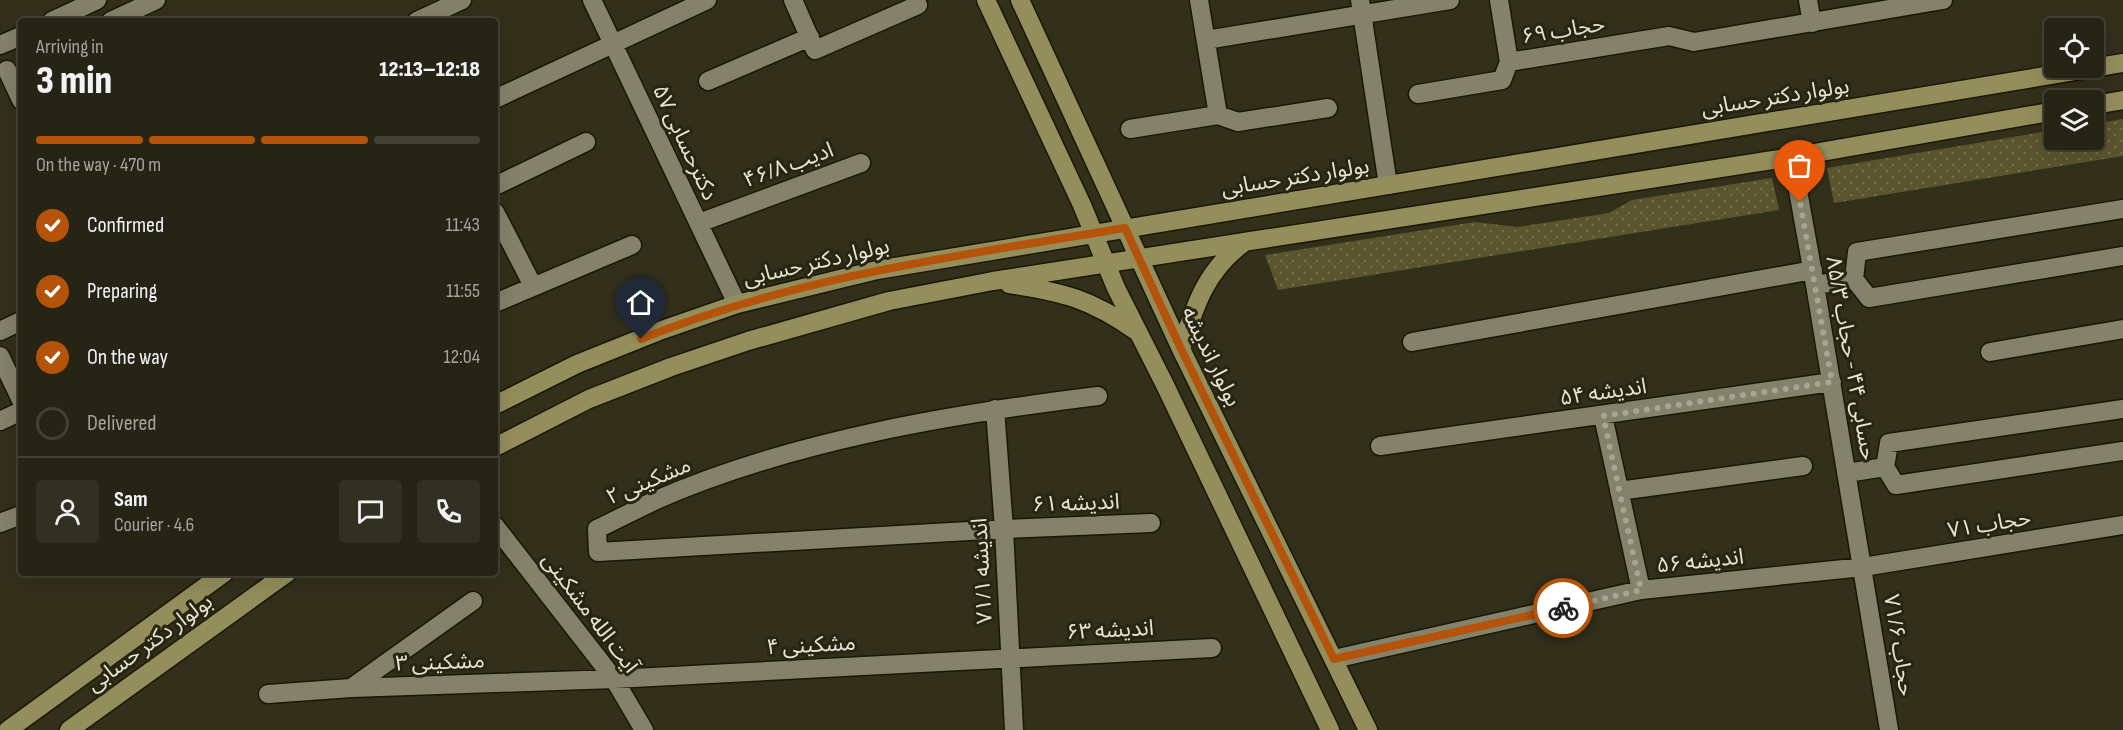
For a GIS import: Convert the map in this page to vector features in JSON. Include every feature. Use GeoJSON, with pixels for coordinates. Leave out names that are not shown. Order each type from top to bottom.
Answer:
{"type":"FeatureCollection","features":[{"type":"Feature","properties":{"kind":"main road"},"geometry":{"type":"LineString","coordinates":[[986,0],[1138,332],[1330,730]]}},
{"type":"Feature","properties":{"kind":"main road","name":"بولوار اندیشه"},"geometry":{"type":"LineString","coordinates":[[1020,0],[1181,349],[1368,730]]}},
{"type":"Feature","properties":{"kind":"main road","name":"بولوار دکتر حسابی"},"geometry":{"type":"LineString","coordinates":[[498,404],[577,364],[663,330],[737,304],[877,270],[2123,63]]}},
{"type":"Feature","properties":{"kind":"main road"},"geometry":{"type":"LineString","coordinates":[[2104,103],[2123,100]]}},
{"type":"Feature","properties":{"kind":"main road"},"geometry":{"type":"LineString","coordinates":[[498,445],[589,399],[671,367],[748,341],[889,301],[993,281],[1792,157],[2044,113]]}},
{"type":"Feature","properties":{"kind":"main road"},"geometry":{"type":"LineString","coordinates":[[1181,349],[1202,290],[1225,257],[1244,242]]}},
{"type":"Feature","properties":{"kind":"main road"},"geometry":{"type":"LineString","coordinates":[[993,281],[1052,290],[1084,300],[1115,316],[1138,332]]}},
{"type":"Feature","properties":{"kind":"main road","name":"بولوار دکتر حسابی"},"geometry":{"type":"LineString","coordinates":[[8,730],[220,576]]}},
{"type":"Feature","properties":{"kind":"main road","name":"بولوار دکتر حسابی"},"geometry":{"type":"LineString","coordinates":[[69,730],[282,576]]}},
{"type":"Feature","properties":{"kind":"street"},"geometry":{"type":"LineString","coordinates":[[58,18],[97,0]]}},
{"type":"Feature","properties":{"kind":"street"},"geometry":{"type":"LineString","coordinates":[[423,18],[462,0]]}},
{"type":"Feature","properties":{"kind":"street","name":"دکترحسابی ۵۷"},"geometry":{"type":"LineString","coordinates":[[592,0],[737,304]]}},
{"type":"Feature","properties":{"kind":"street"},"geometry":{"type":"LineString","coordinates":[[498,98],[707,0]]}},
{"type":"Feature","properties":{"kind":"street"},"geometry":{"type":"LineString","coordinates":[[794,0],[813,44]]}},
{"type":"Feature","properties":{"kind":"street"},"geometry":{"type":"LineString","coordinates":[[1199,0],[1218,115]]}},
{"type":"Feature","properties":{"kind":"street"},"geometry":{"type":"LineString","coordinates":[[1206,40],[1361,7],[1450,0]]}},
{"type":"Feature","properties":{"kind":"street"},"geometry":{"type":"LineString","coordinates":[[1418,94],[1502,80],[1509,62],[1498,0]]}},
{"type":"Feature","properties":{"kind":"street"},"geometry":{"type":"LineString","coordinates":[[1808,0],[1812,23]]}},
{"type":"Feature","properties":{"kind":"street","name":"حجاب ۶۹"},"geometry":{"type":"LineString","coordinates":[[1509,62],[1669,36],[1694,42],[1943,0]]}},
{"type":"Feature","properties":{"kind":"street"},"geometry":{"type":"LineString","coordinates":[[117,18],[147,2]]}},
{"type":"Feature","properties":{"kind":"street"},"geometry":{"type":"LineString","coordinates":[[708,81],[918,5]]}},
{"type":"Feature","properties":{"kind":"street"},"geometry":{"type":"LineString","coordinates":[[1361,7],[1388,185]]}},
{"type":"Feature","properties":{"kind":"street"},"geometry":{"type":"LineString","coordinates":[[0,45],[18,37]]}},
{"type":"Feature","properties":{"kind":"street"},"geometry":{"type":"LineString","coordinates":[[9,68],[18,92]]}},
{"type":"Feature","properties":{"kind":"street"},"geometry":{"type":"LineString","coordinates":[[1130,129],[1218,115],[1238,122],[1328,108]]}},
{"type":"Feature","properties":{"kind":"street"},"geometry":{"type":"LineString","coordinates":[[498,185],[586,142]]}},
{"type":"Feature","properties":{"kind":"street","name":"حسابی ۴۴ - حجاب ۸۵/۳"},"geometry":{"type":"LineString","coordinates":[[1792,157],[1863,567]]}},
{"type":"Feature","properties":{"kind":"street","name":"ادیب ۴۶/۸"},"geometry":{"type":"LineString","coordinates":[[699,223],[861,163]]}},
{"type":"Feature","properties":{"kind":"street"},"geometry":{"type":"LineString","coordinates":[[2123,209],[1857,252],[1854,279],[1869,298],[2123,256]]}},
{"type":"Feature","properties":{"kind":"street"},"geometry":{"type":"LineString","coordinates":[[498,218],[533,286]]}},
{"type":"Feature","properties":{"kind":"street"},"geometry":{"type":"LineString","coordinates":[[498,302],[632,244]]}},
{"type":"Feature","properties":{"kind":"street"},"geometry":{"type":"LineString","coordinates":[[1412,342],[1814,278],[1854,279]]}},
{"type":"Feature","properties":{"kind":"street"},"geometry":{"type":"LineString","coordinates":[[0,331],[18,322]]}},
{"type":"Feature","properties":{"kind":"street"},"geometry":{"type":"LineString","coordinates":[[1990,352],[2123,329]]}},
{"type":"Feature","properties":{"kind":"street"},"geometry":{"type":"LineString","coordinates":[[0,356],[18,394]]}},
{"type":"Feature","properties":{"kind":"street","name":"اندیشه ۵۴"},"geometry":{"type":"LineString","coordinates":[[1380,446],[1832,382]]}},
{"type":"Feature","properties":{"kind":"street"},"geometry":{"type":"LineString","coordinates":[[995,409],[1098,396]]}},
{"type":"Feature","properties":{"kind":"street","name":"مشکینی ۲"},"geometry":{"type":"LineString","coordinates":[[995,409],[847,439],[742,468],[655,501],[597,529],[598,552],[1004,529]]}},
{"type":"Feature","properties":{"kind":"street","name":"اندیشه ۷۱/۱"},"geometry":{"type":"LineString","coordinates":[[995,409],[1004,529],[1014,730]]}},
{"type":"Feature","properties":{"kind":"street"},"geometry":{"type":"LineString","coordinates":[[2123,409],[1890,443],[1886,467],[1896,484],[2123,451]]}},
{"type":"Feature","properties":{"kind":"street"},"geometry":{"type":"LineString","coordinates":[[0,421],[18,412]]}},
{"type":"Feature","properties":{"kind":"street"},"geometry":{"type":"LineString","coordinates":[[1603,416],[1641,590]]}},
{"type":"Feature","properties":{"kind":"street"},"geometry":{"type":"LineString","coordinates":[[1619,491],[1803,466]]}},
{"type":"Feature","properties":{"kind":"street"},"geometry":{"type":"LineString","coordinates":[[1847,473],[1886,467]]}},
{"type":"Feature","properties":{"kind":"street"},"geometry":{"type":"LineString","coordinates":[[0,523],[18,516]]}},
{"type":"Feature","properties":{"kind":"street","name":"اندیشه ۶۱"},"geometry":{"type":"LineString","coordinates":[[1004,529],[1151,524]]}},
{"type":"Feature","properties":{"kind":"street","name":"حجاب ۷۱"},"geometry":{"type":"LineString","coordinates":[[1863,567],[2123,525]]}},
{"type":"Feature","properties":{"kind":"street","name":"آیت الله مشکینی"},"geometry":{"type":"LineString","coordinates":[[498,530],[614,679],[644,730]]}},
{"type":"Feature","properties":{"kind":"street","name":"اندیشه ۵۶"},"geometry":{"type":"LineString","coordinates":[[1334,659],[1641,590],[1863,567]]}},
{"type":"Feature","properties":{"kind":"street","name":"حجاب ۷۱/۶"},"geometry":{"type":"LineString","coordinates":[[1863,567],[1889,730]]}},
{"type":"Feature","properties":{"kind":"street"},"geometry":{"type":"LineString","coordinates":[[351,688],[473,601]]}},
{"type":"Feature","properties":{"kind":"street","name":"اندیشه ۶۳"},"geometry":{"type":"LineString","coordinates":[[1010,657],[1212,648]]}},
{"type":"Feature","properties":{"kind":"street","name":"مشکینی ۴"},"geometry":{"type":"LineString","coordinates":[[614,679],[1010,657]]}},
{"type":"Feature","properties":{"kind":"street","name":"مشکینی ۳"},"geometry":{"type":"LineString","coordinates":[[268,694],[351,688],[614,679]]}},
{"type":"Feature","properties":{"kind":"shaded area"},"geometry":{"type":"Polygon","coordinates":[[[2123,119],[2123,156],[1834,203],[1827,168],[2044,132],[2044,150],[2104,150],[2104,122],[2123,119]]]}},
{"type":"Feature","properties":{"kind":"shaded area"},"geometry":{"type":"Polygon","coordinates":[[[1772,178],[1779,210],[1278,290],[1265,255],[1475,222],[1518,227],[1609,213],[1632,200],[1772,178]]]}},
{"type":"Feature","properties":{"kind":"way so far"},"geometry":{"type":"LineString","coordinates":[[1563,608],[1641,590],[1603,416],[1832,382],[1800,202]]}},
{"type":"Feature","properties":{"kind":"route"},"geometry":{"type":"LineString","coordinates":[[641,339],[737,304],[877,270],[1125,228],[1181,349],[1334,659],[1563,608]]}}]}
